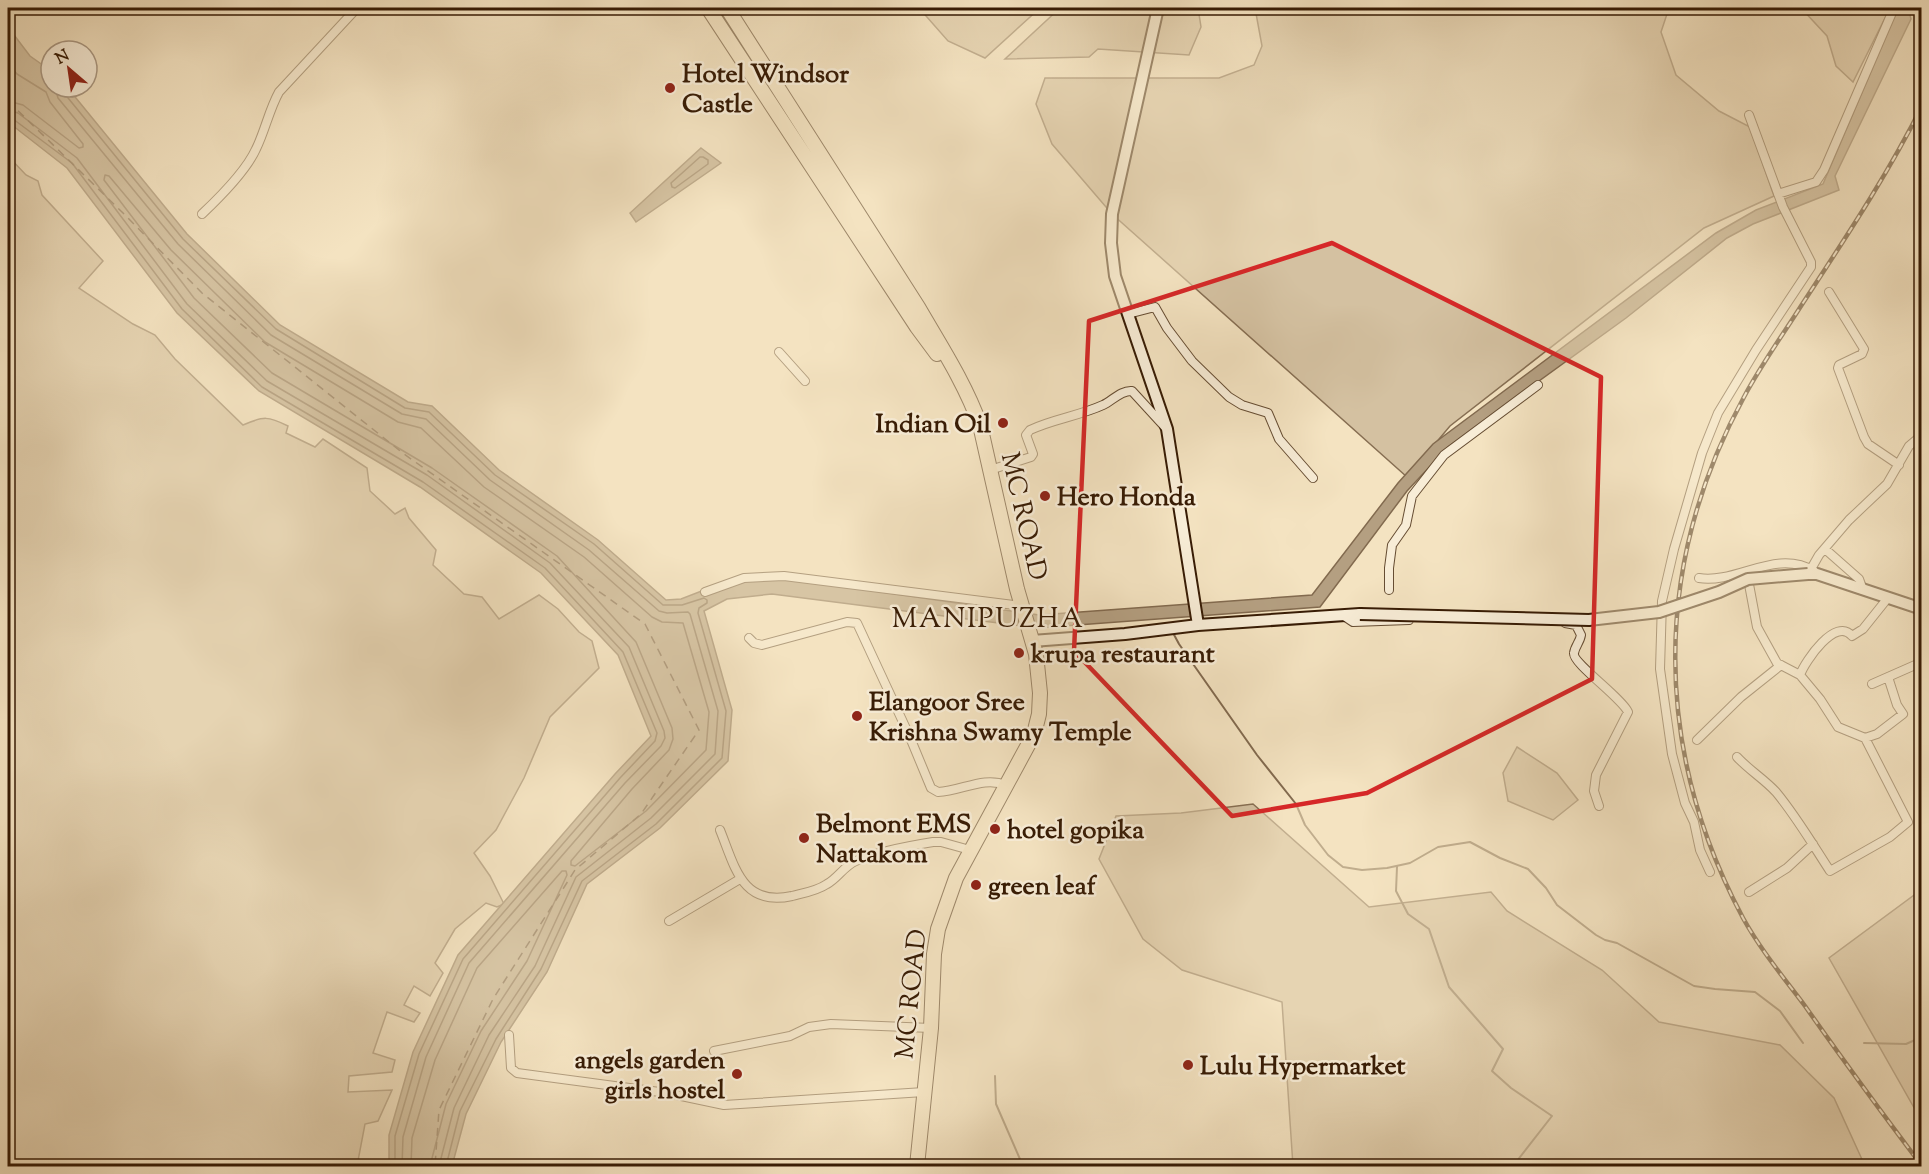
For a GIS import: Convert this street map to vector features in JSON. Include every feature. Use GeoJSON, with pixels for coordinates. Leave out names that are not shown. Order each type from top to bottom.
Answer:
{"type":"FeatureCollection","features":[{"type":"Feature","properties":{"kind":"highway","name":"MC ROAD"},"geometry":{"type":"LineString","coordinates":[[708,8],[917,327],[965,392]]}},
{"type":"Feature","properties":{"kind":"highway","name":"MC ROAD"},"geometry":{"type":"LineString","coordinates":[[727,8],[918,307],[948,357],[965,392],[980,425],[1023,612],[1032,641],[1040,693],[1039,714],[1029,744],[956,878],[935,942],[931,1028],[917,1167]]}},
{"type":"Feature","properties":{"kind":"highway"},"geometry":{"type":"LineString","coordinates":[[724,34],[738,23]]}},
{"type":"Feature","properties":{"kind":"main road"},"geometry":{"type":"LineString","coordinates":[[1158,8],[1112,214],[1111,243],[1115,276],[1167,429],[1198,625]]}},
{"type":"Feature","properties":{"kind":"main road"},"geometry":{"type":"LineString","coordinates":[[1032,641],[1198,625],[1360,614],[1589,620],[1659,612],[1719,592],[1748,579],[1812,572],[1922,609]]}},
{"type":"Feature","properties":{"kind":"street"},"geometry":{"type":"LineString","coordinates":[[202,214],[251,158],[279,92],[357,8]]}},
{"type":"Feature","properties":{"kind":"street"},"geometry":{"type":"LineString","coordinates":[[1778,195],[1816,182],[1824,170],[1894,8]]}},
{"type":"Feature","properties":{"kind":"street"},"geometry":{"type":"LineString","coordinates":[[1710,872],[1700,850],[1694,822],[1685,803],[1672,754],[1661,680],[1662,601],[1674,549],[1702,453],[1718,413],[1756,350],[1811,269],[1811,261],[1783,207],[1749,115]]}},
{"type":"Feature","properties":{"kind":"street"},"geometry":{"type":"LineString","coordinates":[[1829,292],[1864,349],[1862,354],[1838,366],[1864,437],[1868,444],[1899,465]]}},
{"type":"Feature","properties":{"kind":"street"},"geometry":{"type":"LineString","coordinates":[[1128,314],[1155,307],[1167,328],[1192,361],[1229,397],[1242,405],[1268,413],[1279,439],[1313,478]]}},
{"type":"Feature","properties":{"kind":"street"},"geometry":{"type":"LineString","coordinates":[[779,352],[806,381]]}},
{"type":"Feature","properties":{"kind":"street"},"geometry":{"type":"LineString","coordinates":[[1389,590],[1392,545],[1406,525],[1412,496],[1444,454],[1538,385]]}},
{"type":"Feature","properties":{"kind":"street"},"geometry":{"type":"LineString","coordinates":[[990,470],[1032,457],[1026,435],[1030,430],[1093,410],[1129,390],[1167,429]]}},
{"type":"Feature","properties":{"kind":"street"},"geometry":{"type":"LineString","coordinates":[[1699,578],[1722,579],[1768,565],[1795,565],[1812,572],[1825,549],[1849,520],[1882,490],[1909,446],[1922,435]]}},
{"type":"Feature","properties":{"kind":"street"},"geometry":{"type":"LineString","coordinates":[[1825,549],[1859,579],[1863,590]]}},
{"type":"Feature","properties":{"kind":"street"},"geometry":{"type":"LineString","coordinates":[[705,592],[744,578],[784,576],[1023,612]]}},
{"type":"Feature","properties":{"kind":"street"},"geometry":{"type":"LineString","coordinates":[[1748,579],[1757,627],[1777,663],[1800,675],[1820,699],[1838,727],[1865,738],[1877,734],[1903,714],[1897,705],[1888,677]]}},
{"type":"Feature","properties":{"kind":"street"},"geometry":{"type":"LineString","coordinates":[[1800,675],[1804,664],[1832,634],[1842,630],[1852,636],[1863,629],[1887,599]]}},
{"type":"Feature","properties":{"kind":"street"},"geometry":{"type":"LineString","coordinates":[[1344,616],[1353,622],[1415,620],[1576,625],[1581,639],[1574,651],[1574,657],[1612,693],[1628,712],[1596,775],[1594,791],[1599,806]]}},
{"type":"Feature","properties":{"kind":"street"},"geometry":{"type":"LineString","coordinates":[[749,638],[754,644],[762,645],[847,622],[857,623],[931,788],[938,792],[996,781],[1006,785]]}},
{"type":"Feature","properties":{"kind":"street"},"geometry":{"type":"LineString","coordinates":[[1872,684],[1922,662]]}},
{"type":"Feature","properties":{"kind":"street"},"geometry":{"type":"LineString","coordinates":[[1697,740],[1741,697],[1781,665]]}},
{"type":"Feature","properties":{"kind":"street"},"geometry":{"type":"LineString","coordinates":[[1737,757],[1747,768],[1754,770],[1776,793],[1830,871],[1890,837],[1908,822],[1865,738]]}},
{"type":"Feature","properties":{"kind":"street"},"geometry":{"type":"LineString","coordinates":[[720,830],[740,879],[765,898],[775,899],[822,887],[853,862],[873,855],[933,842],[970,850]]}},
{"type":"Feature","properties":{"kind":"street"},"geometry":{"type":"LineString","coordinates":[[1749,892],[1787,868],[1813,844]]}},
{"type":"Feature","properties":{"kind":"street"},"geometry":{"type":"LineString","coordinates":[[669,921],[740,879]]}},
{"type":"Feature","properties":{"kind":"street"},"geometry":{"type":"LineString","coordinates":[[714,1051],[781,1038],[809,1027],[831,1024],[931,1028]]}},
{"type":"Feature","properties":{"kind":"street"},"geometry":{"type":"LineString","coordinates":[[509,1035],[511,1068],[517,1073],[667,1093],[724,1105],[924,1092]]}},
{"type":"Feature","properties":{"kind":"street"},"geometry":{"type":"LineString","coordinates":[[864,1167],[869,1164],[872,1167]]}},
{"type":"Feature","properties":{"kind":"highlighted area"},"geometry":{"type":"Polygon","coordinates":[[[1332,243],[1601,377],[1592,679],[1367,793],[1232,816],[1074,651],[1089,321],[1332,243]]]}},
{"type":"Feature","properties":{"kind":"shaded area"},"geometry":{"type":"Polygon","coordinates":[[[919,8],[1040,8],[985,58],[948,41],[919,8]]]}},
{"type":"Feature","properties":{"kind":"shaded area"},"geometry":{"type":"Polygon","coordinates":[[[1060,8],[1198,8],[1201,27],[1189,55],[1098,49],[1089,57],[1005,59],[1060,8]]]}},
{"type":"Feature","properties":{"kind":"shaded area"},"geometry":{"type":"Polygon","coordinates":[[[1255,8],[1669,8],[1661,32],[1676,75],[1719,111],[1750,127],[1774,196],[1704,228],[1450,426],[1407,477],[1112,214],[1052,144],[1036,104],[1045,78],[1219,78],[1254,65],[1262,46],[1255,8]]]}},
{"type":"Feature","properties":{"kind":"shaded area"},"geometry":{"type":"Polygon","coordinates":[[[1801,8],[1890,8],[1853,82],[1836,66],[1827,36],[1801,8]]]}},
{"type":"Feature","properties":{"kind":"shaded area"},"geometry":{"type":"Polygon","coordinates":[[[8,156],[26,175],[38,181],[42,195],[103,261],[79,288],[133,324],[155,335],[175,359],[243,425],[266,418],[275,420],[288,426],[286,433],[315,447],[323,439],[367,468],[370,491],[395,514],[405,508],[409,518],[436,550],[433,565],[464,594],[482,597],[499,619],[539,595],[558,609],[579,632],[592,641],[599,668],[550,717],[524,778],[496,830],[474,853],[490,876],[504,904],[497,907],[486,903],[455,929],[435,963],[443,973],[430,996],[414,986],[404,1005],[420,1013],[414,1022],[387,1012],[373,1053],[395,1060],[392,1072],[349,1076],[348,1092],[392,1090],[378,1121],[365,1124],[357,1166],[8,1166],[8,156]]]}},
{"type":"Feature","properties":{"kind":"shaded area"},"geometry":{"type":"Polygon","coordinates":[[[1517,747],[1557,773],[1578,800],[1553,820],[1508,801],[1503,773],[1517,747]]]}},
{"type":"Feature","properties":{"kind":"shaded area"},"geometry":{"type":"Polygon","coordinates":[[[1253,804],[1369,907],[1491,892],[1507,911],[1602,970],[1659,1022],[1780,1045],[1834,1098],[1865,1166],[1293,1166],[1282,1002],[1182,970],[1143,939],[1099,859],[1116,816],[1181,813],[1253,804]]]}},
{"type":"Feature","properties":{"kind":"shaded area"},"geometry":{"type":"Polygon","coordinates":[[[1921,890],[1921,1120],[1829,958],[1921,890]]]}},
{"type":"Feature","properties":{"kind":"water"},"geometry":{"type":"Polygon","coordinates":[[[1898,8],[1908,8],[1911,19],[1835,176],[1839,190],[1753,224],[1727,238],[1626,318],[1448,447],[1407,491],[1320,607],[1037,628],[772,594],[727,599],[704,611],[732,710],[728,761],[660,828],[587,884],[547,972],[501,1042],[466,1114],[452,1166],[389,1166],[389,1135],[413,1052],[458,955],[615,774],[651,736],[618,655],[541,573],[420,487],[259,391],[177,313],[67,168],[8,122],[8,27],[30,56],[39,62],[39,99],[77,99],[187,234],[280,325],[408,402],[432,406],[499,470],[598,540],[666,600],[681,599],[730,580],[755,577],[807,581],[1039,615],[1312,595],[1398,483],[1433,444],[1716,233],[1756,210],[1823,184],[1898,8]]]}},
{"type":"Feature","properties":{"kind":"water"},"geometry":{"type":"Polygon","coordinates":[[[701,148],[721,163],[636,222],[630,213],[701,148]]]}},
{"type":"Feature","properties":{"kind":"waterway"},"geometry":{"type":"LineString","coordinates":[[1172,631],[1257,755],[1296,804],[1305,825],[1328,855],[1343,867],[1362,870],[1387,868],[1410,863],[1438,847],[1470,842],[1500,858],[1528,869],[1546,888],[1557,905],[1605,940],[1617,943],[1694,986],[1755,992],[1780,1011],[1803,1043]]}},
{"type":"Feature","properties":{"kind":"waterway"},"geometry":{"type":"LineString","coordinates":[[1397,867],[1396,891],[1408,914],[1429,929],[1449,987],[1503,1049],[1492,1071],[1511,1088],[1552,1116],[1513,1166]]}},
{"type":"Feature","properties":{"kind":"waterway"},"geometry":{"type":"LineString","coordinates":[[1864,1043],[1906,1044],[1922,1037]]}},
{"type":"Feature","properties":{"kind":"waterway"},"geometry":{"type":"LineString","coordinates":[[995,1076],[996,1104],[1023,1166]]}},
{"type":"Feature","properties":{"kind":"ferry route"},"geometry":{"type":"LineString","coordinates":[[8,101],[202,293],[404,454],[645,624],[699,730],[641,814],[575,870],[493,999],[439,1110],[435,1166]]}},
{"type":"Feature","properties":{"kind":"railway"},"geometry":{"type":"LineString","coordinates":[[1922,106],[1864,208],[1764,362],[1744,397],[1714,461],[1692,526],[1680,592],[1675,658],[1680,723],[1692,789],[1713,854],[1743,918],[1772,963],[1922,1166]]}},
{"type":"Feature","properties":{"kind":"place","name":"Hotel Windsor Castle"},"geometry":{"type":"Point","coordinates":[670,88]}},
{"type":"Feature","properties":{"kind":"place","name":"Indian Oil"},"geometry":{"type":"Point","coordinates":[1003,423]}},
{"type":"Feature","properties":{"kind":"place","name":"Hero Honda"},"geometry":{"type":"Point","coordinates":[1045,496]}},
{"type":"Feature","properties":{"kind":"place","name":"krupa restaurant"},"geometry":{"type":"Point","coordinates":[1019,653]}},
{"type":"Feature","properties":{"kind":"place","name":"Elangoor Sree Krishna Swamy Temple"},"geometry":{"type":"Point","coordinates":[857,716]}},
{"type":"Feature","properties":{"kind":"place","name":"hotel gopika"},"geometry":{"type":"Point","coordinates":[995,829]}},
{"type":"Feature","properties":{"kind":"place","name":"Belmont EMS Nattakom"},"geometry":{"type":"Point","coordinates":[804,838]}},
{"type":"Feature","properties":{"kind":"place","name":"green leaf"},"geometry":{"type":"Point","coordinates":[976,885]}},
{"type":"Feature","properties":{"kind":"place","name":"Lulu Hypermarket"},"geometry":{"type":"Point","coordinates":[1188,1065]}},
{"type":"Feature","properties":{"kind":"place","name":"angels garden girls hostel"},"geometry":{"type":"Point","coordinates":[737,1074]}},
{"type":"Feature","properties":{"kind":"district","name":"MANIPUZHA"},"geometry":{"type":"Point","coordinates":[988,617]}}]}
